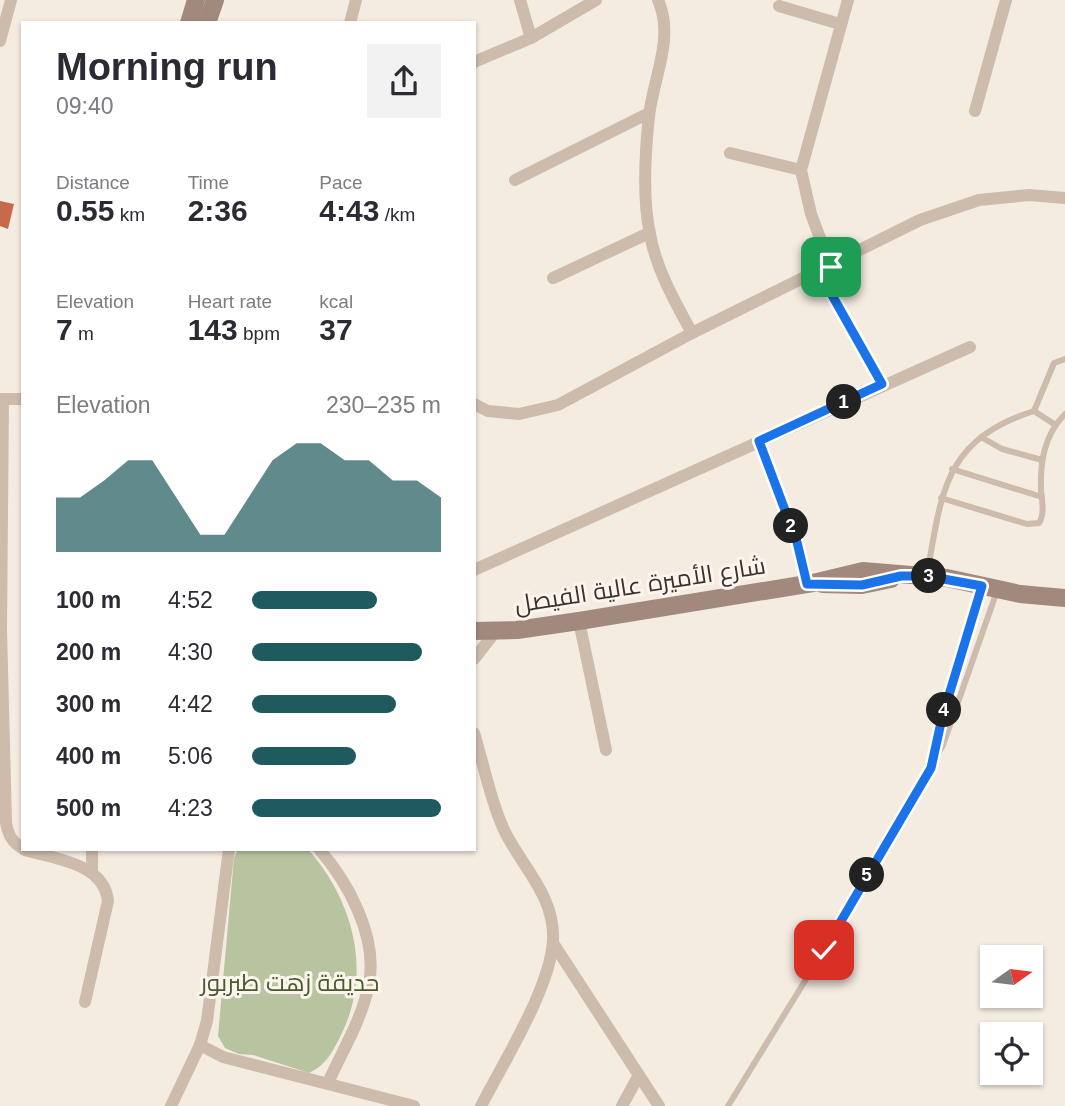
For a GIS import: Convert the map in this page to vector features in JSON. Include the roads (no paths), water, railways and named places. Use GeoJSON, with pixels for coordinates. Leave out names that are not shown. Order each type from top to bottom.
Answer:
{"type":"FeatureCollection","features":[{"type":"Feature","properties":{"kind":"street"},"geometry":{"type":"LineString","coordinates":[[0,41],[11,0]]}},
{"type":"Feature","properties":{"kind":"street"},"geometry":{"type":"LineString","coordinates":[[190,21],[196,0]]}},
{"type":"Feature","properties":{"kind":"street"},"geometry":{"type":"LineString","coordinates":[[208,21],[215,0]]}},
{"type":"Feature","properties":{"kind":"street"},"geometry":{"type":"LineString","coordinates":[[351,21],[356,0]]}},
{"type":"Feature","properties":{"kind":"street"},"geometry":{"type":"LineString","coordinates":[[520,0],[531,38]]}},
{"type":"Feature","properties":{"kind":"street"},"geometry":{"type":"LineString","coordinates":[[476,61],[531,38],[596,0]]}},
{"type":"Feature","properties":{"kind":"street"},"geometry":{"type":"LineString","coordinates":[[658,0],[663,14],[663,48],[649,113],[646,156],[649,233],[670,292],[692,333]]}},
{"type":"Feature","properties":{"kind":"street"},"geometry":{"type":"LineString","coordinates":[[825,269],[801,170],[848,0]]}},
{"type":"Feature","properties":{"kind":"street"},"geometry":{"type":"LineString","coordinates":[[975,111],[1006,0]]}},
{"type":"Feature","properties":{"kind":"street"},"geometry":{"type":"LineString","coordinates":[[779,6],[840,24]]}},
{"type":"Feature","properties":{"kind":"street"},"geometry":{"type":"LineString","coordinates":[[515,180],[649,113]]}},
{"type":"Feature","properties":{"kind":"street"},"geometry":{"type":"LineString","coordinates":[[730,153],[801,170]]}},
{"type":"Feature","properties":{"kind":"street"},"geometry":{"type":"LineString","coordinates":[[476,405],[488,411],[519,414],[558,405],[692,333],[920,220],[956,205],[1010,196],[1065,197]]}},
{"type":"Feature","properties":{"kind":"street"},"geometry":{"type":"LineString","coordinates":[[553,278],[649,233]]}},
{"type":"Feature","properties":{"kind":"street"},"geometry":{"type":"LineString","coordinates":[[476,569],[882,384],[970,347]]}},
{"type":"Feature","properties":{"kind":"street"},"geometry":{"type":"LineString","coordinates":[[21,399],[2,399],[1,630],[5,822],[10,838],[21,847]]}},
{"type":"Feature","properties":{"kind":"street"},"geometry":{"type":"LineString","coordinates":[[759,441],[810,584]]}},
{"type":"Feature","properties":{"kind":"street","name":"شارع الأميرة عالية الفيصل"},"geometry":{"type":"LineString","coordinates":[[476,631],[579,621],[810,584],[863,571],[927,576],[1065,598]]}},
{"type":"Feature","properties":{"kind":"street"},"geometry":{"type":"LineString","coordinates":[[579,621],[606,750]]}},
{"type":"Feature","properties":{"kind":"street"},"geometry":{"type":"LineString","coordinates":[[476,656],[496,631]]}},
{"type":"Feature","properties":{"kind":"street"},"geometry":{"type":"LineString","coordinates":[[476,739],[504,830],[545,897],[553,943],[659,1106]]}},
{"type":"Feature","properties":{"kind":"street"},"geometry":{"type":"LineString","coordinates":[[28,851],[92,871],[102,881],[108,901],[85,1002]]}},
{"type":"Feature","properties":{"kind":"street"},"geometry":{"type":"LineString","coordinates":[[92,851],[92,871]]}},
{"type":"Feature","properties":{"kind":"street"},"geometry":{"type":"LineString","coordinates":[[171,1106],[200,1045],[209,1004],[229,851]]}},
{"type":"Feature","properties":{"kind":"street"},"geometry":{"type":"LineString","coordinates":[[321,851],[340,875],[357,910],[370,962],[370,981],[362,1008],[328,1083]]}},
{"type":"Feature","properties":{"kind":"street"},"geometry":{"type":"LineString","coordinates":[[481,1106],[540,988],[553,943]]}},
{"type":"Feature","properties":{"kind":"street"},"geometry":{"type":"LineString","coordinates":[[200,1045],[223,1057],[414,1106]]}},
{"type":"Feature","properties":{"kind":"street"},"geometry":{"type":"LineString","coordinates":[[622,1106],[639,1076]]}},
{"type":"Feature","properties":{"kind":"lane"},"geometry":{"type":"LineString","coordinates":[[825,269],[882,384]]}},
{"type":"Feature","properties":{"kind":"lane"},"geometry":{"type":"LineString","coordinates":[[1034,411],[1054,363],[1065,359]]}},
{"type":"Feature","properties":{"kind":"lane"},"geometry":{"type":"LineString","coordinates":[[927,576],[941,498],[952,469],[965,451],[981,437],[1013,417],[1034,411],[1055,424]]}},
{"type":"Feature","properties":{"kind":"lane"},"geometry":{"type":"LineString","coordinates":[[941,498],[1035,524],[1043,517],[1042,460],[1055,424],[1065,414]]}},
{"type":"Feature","properties":{"kind":"lane"},"geometry":{"type":"LineString","coordinates":[[981,437],[1002,449],[1042,460]]}},
{"type":"Feature","properties":{"kind":"lane"},"geometry":{"type":"LineString","coordinates":[[952,469],[1042,497]]}},
{"type":"Feature","properties":{"kind":"lane"},"geometry":{"type":"LineString","coordinates":[[931,768],[942,718],[990,588]]}},
{"type":"Feature","properties":{"kind":"lane"},"geometry":{"type":"LineString","coordinates":[[728,1106],[824,950],[931,768],[954,723],[990,588]]}},
{"type":"Feature","properties":{"kind":"park label","name":"حديقة زهت طبربور"},"geometry":{"type":"Point","coordinates":[290,983]}}]}
